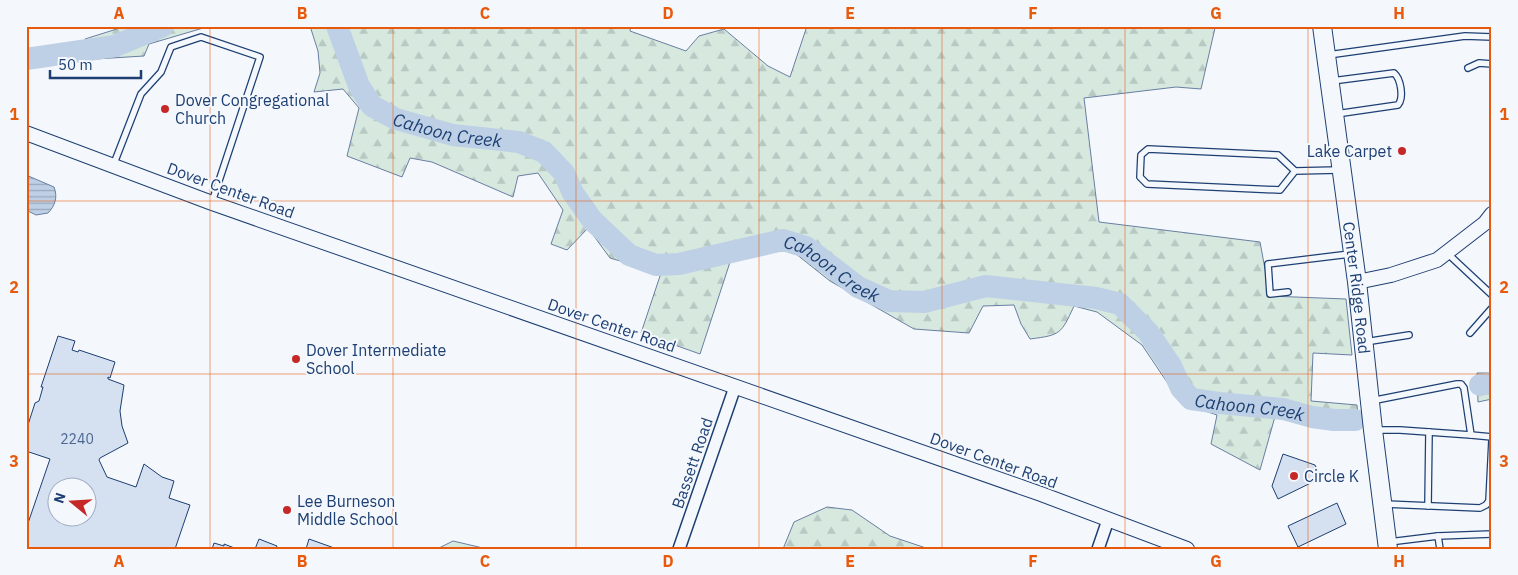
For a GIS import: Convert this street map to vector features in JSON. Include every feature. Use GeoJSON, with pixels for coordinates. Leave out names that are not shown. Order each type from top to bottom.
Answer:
{"type":"FeatureCollection","features":[{"type":"Feature","properties":{"kind":"main road","name":"Center Ridge Road"},"geometry":{"type":"LineString","coordinates":[[1322,26],[1357,282],[1388,545]]}},
{"type":"Feature","properties":{"kind":"street","name":"Dover Center Road"},"geometry":{"type":"LineString","coordinates":[[26,133],[212,203],[1042,494],[1183,548]]}},
{"type":"Feature","properties":{"kind":"street"},"geometry":{"type":"LineString","coordinates":[[1357,282],[1408,271],[1437,260],[1485,223],[1492,214]]}},
{"type":"Feature","properties":{"kind":"street","name":"Bassett Road"},"geometry":{"type":"LineString","coordinates":[[679,549],[735,387]]}},
{"type":"Feature","properties":{"kind":"street"},"geometry":{"type":"LineString","coordinates":[[1098,549],[1108,520]]}},
{"type":"Feature","properties":{"kind":"lane"},"geometry":{"type":"LineString","coordinates":[[1326,55],[1465,36],[1492,37]]}},
{"type":"Feature","properties":{"kind":"lane"},"geometry":{"type":"LineString","coordinates":[[113,166],[141,94],[161,72],[171,47],[201,37],[260,57],[212,203]]}},
{"type":"Feature","properties":{"kind":"lane"},"geometry":{"type":"LineString","coordinates":[[1468,68],[1478,63],[1492,64]]}},
{"type":"Feature","properties":{"kind":"lane"},"geometry":{"type":"LineString","coordinates":[[1330,81],[1394,73],[1399,79],[1401,99],[1398,105],[1334,114]]}},
{"type":"Feature","properties":{"kind":"lane"},"geometry":{"type":"LineString","coordinates":[[1295,171],[1280,190],[1147,184],[1140,177],[1141,154],[1148,149],[1278,155],[1295,171],[1342,170]]}},
{"type":"Feature","properties":{"kind":"lane"},"geometry":{"type":"LineString","coordinates":[[1448,253],[1492,295]]}},
{"type":"Feature","properties":{"kind":"lane"},"geometry":{"type":"LineString","coordinates":[[1288,292],[1270,294],[1268,264],[1353,254]]}},
{"type":"Feature","properties":{"kind":"lane"},"geometry":{"type":"LineString","coordinates":[[1470,333],[1492,308]]}},
{"type":"Feature","properties":{"kind":"lane"},"geometry":{"type":"LineString","coordinates":[[1363,342],[1409,335]]}},
{"type":"Feature","properties":{"kind":"lane"},"geometry":{"type":"LineString","coordinates":[[1370,401],[1461,384],[1464,388],[1471,436]]}},
{"type":"Feature","properties":{"kind":"lane"},"geometry":{"type":"LineString","coordinates":[[1373,430],[1400,430],[1492,438],[1489,501],[1486,505],[1480,508],[1382,504]]}},
{"type":"Feature","properties":{"kind":"lane"},"geometry":{"type":"LineString","coordinates":[[1428,432],[1428,506]]}},
{"type":"Feature","properties":{"kind":"lane"},"geometry":{"type":"LineString","coordinates":[[1388,545],[1438,536],[1492,534]]}},
{"type":"Feature","properties":{"kind":"lane"},"geometry":{"type":"LineString","coordinates":[[1438,536],[1440,549]]}},
{"type":"Feature","properties":{"kind":"green space"},"geometry":{"type":"Polygon","coordinates":[[[121,26],[210,26],[149,44],[144,56],[79,60],[85,39],[120,28],[121,26]]]}},
{"type":"Feature","properties":{"kind":"green space"},"geometry":{"type":"Polygon","coordinates":[[[310,26],[631,26],[630,31],[686,51],[699,36],[724,29],[768,66],[790,77],[807,26],[1291,26],[1215,28],[1201,89],[1176,87],[1084,98],[1099,222],[1260,242],[1270,296],[1346,299],[1352,355],[1313,353],[1311,401],[1357,405],[1359,425],[1276,413],[1260,470],[1211,444],[1217,415],[1181,403],[1142,345],[1097,312],[1074,306],[1059,332],[1030,339],[1021,324],[1014,305],[983,306],[969,333],[914,329],[830,281],[791,250],[732,256],[700,354],[641,333],[661,273],[610,258],[588,228],[567,250],[551,244],[563,210],[538,173],[518,176],[513,197],[432,162],[410,158],[402,177],[347,156],[359,108],[343,89],[314,92],[320,73],[318,51],[310,26]]]}},
{"type":"Feature","properties":{"kind":"green space"},"geometry":{"type":"Polygon","coordinates":[[[1477,373],[1492,373],[1492,399],[1478,402],[1477,373]]]}},
{"type":"Feature","properties":{"kind":"green space"},"geometry":{"type":"Polygon","coordinates":[[[827,507],[852,510],[890,536],[929,549],[783,549],[794,522],[827,507]]]}},
{"type":"Feature","properties":{"kind":"green space"},"geometry":{"type":"Polygon","coordinates":[[[453,541],[483,548],[437,549],[453,541]]]}},
{"type":"Feature","properties":{"kind":"water"},"geometry":{"type":"Polygon","coordinates":[[[26,175],[54,187],[55,201],[48,213],[36,215],[26,210],[26,175]]]}},
{"type":"Feature","properties":{"kind":"building"},"geometry":{"type":"Polygon","coordinates":[[[58,336],[75,341],[72,350],[78,352],[79,350],[115,362],[108,379],[124,385],[120,411],[122,426],[128,443],[99,460],[107,477],[136,487],[144,464],[162,477],[174,481],[169,498],[190,505],[175,549],[26,549],[26,529],[50,459],[26,451],[26,431],[35,403],[39,401],[43,387],[41,387],[58,336]]]}},
{"type":"Feature","properties":{"kind":"building"},"geometry":{"type":"Polygon","coordinates":[[[1283,454],[1315,465],[1321,478],[1278,499],[1272,486],[1283,454]]]}},
{"type":"Feature","properties":{"kind":"building"},"geometry":{"type":"Polygon","coordinates":[[[1337,503],[1346,524],[1298,547],[1288,526],[1337,503]]]}},
{"type":"Feature","properties":{"kind":"building"},"geometry":{"type":"Polygon","coordinates":[[[259,539],[277,546],[276,549],[255,549],[259,539]]]}},
{"type":"Feature","properties":{"kind":"building"},"geometry":{"type":"Polygon","coordinates":[[[309,539],[337,549],[306,549],[309,539]]]}},
{"type":"Feature","properties":{"kind":"building"},"geometry":{"type":"Polygon","coordinates":[[[214,543],[224,546],[224,544],[237,549],[212,549],[214,543]]]}},
{"type":"Feature","properties":{"kind":"waterway","name":"Cahoon Creek"},"geometry":{"type":"LineString","coordinates":[[26,59],[115,46],[163,26]]}},
{"type":"Feature","properties":{"kind":"waterway","name":"Cahoon Creek"},"geometry":{"type":"LineString","coordinates":[[337,26],[359,86],[372,106],[396,119],[453,135],[519,142],[544,152],[564,173],[573,193],[592,220],[629,255],[656,265],[679,264],[783,240],[806,247],[858,287],[889,301],[924,302],[986,286],[1096,298],[1120,304],[1148,332],[1171,366],[1181,388],[1191,399],[1283,409],[1312,417],[1334,420],[1355,420]]}},
{"type":"Feature","properties":{"kind":"waterway","name":"Cahoon Creek"},"geometry":{"type":"LineString","coordinates":[[1480,385],[1492,383]]}},
{"type":"Feature","properties":{"kind":"place","name":"Dover Congregational Church"},"geometry":{"type":"Point","coordinates":[165,109]}},
{"type":"Feature","properties":{"kind":"place","name":"Lake Carpet"},"geometry":{"type":"Point","coordinates":[1402,151]}},
{"type":"Feature","properties":{"kind":"place","name":"Dover Intermediate School"},"geometry":{"type":"Point","coordinates":[296,359]}},
{"type":"Feature","properties":{"kind":"place","name":"Circle K"},"geometry":{"type":"Point","coordinates":[1294,476]}},
{"type":"Feature","properties":{"kind":"place","name":"Lee Burneson Middle School"},"geometry":{"type":"Point","coordinates":[287,510]}}]}
